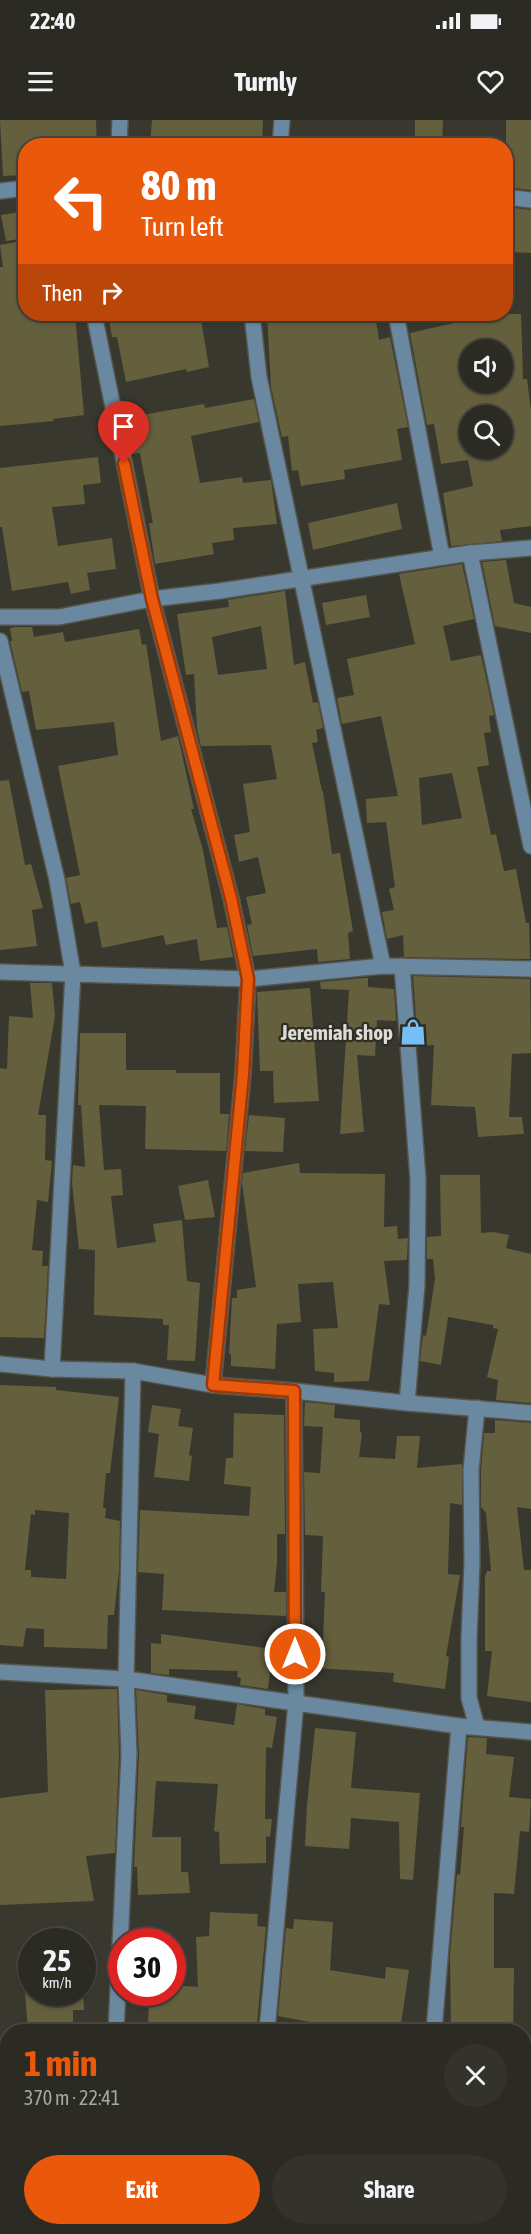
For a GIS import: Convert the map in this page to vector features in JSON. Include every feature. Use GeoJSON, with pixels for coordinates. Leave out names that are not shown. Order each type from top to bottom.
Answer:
{"type":"FeatureCollection","features":[{"type":"Feature","properties":{"kind":"street"},"geometry":{"type":"LineString","coordinates":[[119,138],[120,120]]}},
{"type":"Feature","properties":{"kind":"street"},"geometry":{"type":"LineString","coordinates":[[281,138],[282,120]]}},
{"type":"Feature","properties":{"kind":"street"},"geometry":{"type":"LineString","coordinates":[[0,191],[18,189]]}},
{"type":"Feature","properties":{"kind":"street"},"geometry":{"type":"LineString","coordinates":[[513,198],[531,200]]}},
{"type":"Feature","properties":{"kind":"street"},"geometry":{"type":"LineString","coordinates":[[95,321],[152,599],[231,898],[248,979],[243,1074],[213,1385]]}},
{"type":"Feature","properties":{"kind":"street"},"geometry":{"type":"LineString","coordinates":[[253,321],[259,377],[383,966]]}},
{"type":"Feature","properties":{"kind":"street"},"geometry":{"type":"LineString","coordinates":[[397,321],[442,557]]}},
{"type":"Feature","properties":{"kind":"street"},"geometry":{"type":"LineString","coordinates":[[0,617],[59,617],[152,599],[470,553],[531,548]]}},
{"type":"Feature","properties":{"kind":"street"},"geometry":{"type":"LineString","coordinates":[[470,553],[531,846]]}},
{"type":"Feature","properties":{"kind":"street"},"geometry":{"type":"LineString","coordinates":[[0,641],[57,880],[73,973],[52,1369]]}},
{"type":"Feature","properties":{"kind":"street"},"geometry":{"type":"LineString","coordinates":[[0,972],[248,979],[383,966],[531,969]]}},
{"type":"Feature","properties":{"kind":"street"},"geometry":{"type":"LineString","coordinates":[[402,966],[418,1179],[417,1285],[407,1403]]}},
{"type":"Feature","properties":{"kind":"street"},"geometry":{"type":"LineString","coordinates":[[0,1364],[52,1369],[133,1371],[213,1385],[531,1413]]}},
{"type":"Feature","properties":{"kind":"street"},"geometry":{"type":"LineString","coordinates":[[116,2024],[129,1754],[126,1679],[133,1371]]}},
{"type":"Feature","properties":{"kind":"street"},"geometry":{"type":"LineString","coordinates":[[268,2024],[296,1702],[294,1391]]}},
{"type":"Feature","properties":{"kind":"street"},"geometry":{"type":"LineString","coordinates":[[477,1408],[471,1470],[472,1562],[469,1639],[469,1698],[477,1727]]}},
{"type":"Feature","properties":{"kind":"street"},"geometry":{"type":"LineString","coordinates":[[0,1672],[126,1679],[459,1726],[531,1732]]}},
{"type":"Feature","properties":{"kind":"street"},"geometry":{"type":"LineString","coordinates":[[435,2024],[459,1726]]}},
{"type":"Feature","properties":{"kind":"building"},"geometry":{"type":"Polygon","coordinates":[[[0,120],[96,120],[97,138],[18,138],[18,175],[3,176],[0,120]]]}},
{"type":"Feature","properties":{"kind":"building"},"geometry":{"type":"Polygon","coordinates":[[[152,120],[263,120],[262,138],[151,138],[152,120]]]}},
{"type":"Feature","properties":{"kind":"building"},"geometry":{"type":"Polygon","coordinates":[[[415,120],[443,120],[442,138],[415,138],[415,120]]]}},
{"type":"Feature","properties":{"kind":"building"},"geometry":{"type":"Polygon","coordinates":[[[506,120],[531,120],[531,190],[513,188],[513,138],[506,138],[506,120]]]}},
{"type":"Feature","properties":{"kind":"building"},"geometry":{"type":"Polygon","coordinates":[[[515,208],[531,210],[531,253],[513,252],[515,208]]]}},
{"type":"Feature","properties":{"kind":"building"},"geometry":{"type":"Polygon","coordinates":[[[18,212],[18,239],[6,241],[1,215],[18,212]]]}},
{"type":"Feature","properties":{"kind":"building"},"geometry":{"type":"Polygon","coordinates":[[[18,242],[18,321],[76,321],[84,415],[53,419],[54,421],[0,426],[0,267],[3,267],[0,245],[18,242]]]}},
{"type":"Feature","properties":{"kind":"building"},"geometry":{"type":"Polygon","coordinates":[[[513,314],[521,314],[523,379],[527,379],[531,411],[531,526],[500,530],[502,541],[451,546],[443,493],[473,486],[468,460],[441,464],[434,424],[427,425],[410,333],[454,323],[454,321],[513,321],[513,314]]]}},
{"type":"Feature","properties":{"kind":"building"},"geometry":{"type":"Polygon","coordinates":[[[109,321],[201,321],[209,367],[187,372],[186,369],[126,382],[117,337],[112,337],[109,321]]]}},
{"type":"Feature","properties":{"kind":"building"},"geometry":{"type":"Polygon","coordinates":[[[267,321],[376,321],[379,340],[390,337],[408,427],[397,429],[402,460],[344,470],[345,479],[301,486],[298,470],[292,471],[288,436],[282,437],[271,387],[267,321]]]}},
{"type":"Feature","properties":{"kind":"building"},"geometry":{"type":"Polygon","coordinates":[[[254,399],[259,422],[191,436],[200,483],[242,477],[243,483],[271,480],[277,524],[233,528],[234,540],[212,543],[214,554],[155,564],[149,523],[153,523],[140,453],[132,454],[125,418],[204,404],[205,408],[254,399]]]}},
{"type":"Feature","properties":{"kind":"building"},"geometry":{"type":"Polygon","coordinates":[[[98,457],[101,483],[83,485],[85,504],[52,507],[58,546],[112,538],[116,569],[87,573],[90,590],[71,594],[68,582],[12,591],[2,527],[0,527],[0,468],[98,457]]]}},
{"type":"Feature","properties":{"kind":"building"},"geometry":{"type":"Polygon","coordinates":[[[397,503],[402,529],[313,550],[308,523],[397,503]]]}},
{"type":"Feature","properties":{"kind":"building"},"geometry":{"type":"Polygon","coordinates":[[[506,560],[514,603],[531,607],[531,633],[495,626],[482,562],[506,560]]]}},
{"type":"Feature","properties":{"kind":"building"},"geometry":{"type":"Polygon","coordinates":[[[462,564],[474,619],[443,626],[451,661],[481,655],[494,715],[489,716],[491,732],[484,733],[489,765],[477,767],[491,835],[496,834],[504,871],[516,869],[526,923],[529,923],[530,959],[404,957],[403,935],[387,939],[382,912],[394,910],[389,889],[395,887],[386,822],[367,823],[366,799],[398,796],[381,716],[342,724],[337,698],[354,695],[347,659],[415,644],[399,574],[462,564]],[[452,773],[419,778],[422,825],[462,818],[452,773]]]}},
{"type":"Feature","properties":{"kind":"building"},"geometry":{"type":"Polygon","coordinates":[[[285,591],[294,665],[305,662],[313,703],[318,702],[323,728],[316,730],[318,742],[312,743],[323,791],[332,854],[340,853],[353,931],[348,933],[350,959],[318,962],[317,949],[253,956],[247,925],[252,924],[246,897],[266,893],[258,857],[239,862],[234,835],[250,832],[243,784],[277,779],[271,745],[201,746],[197,729],[194,674],[186,675],[177,614],[229,607],[228,600],[285,591]],[[261,626],[212,637],[218,675],[267,669],[261,626]]]}},
{"type":"Feature","properties":{"kind":"building"},"geometry":{"type":"Polygon","coordinates":[[[366,595],[370,617],[326,625],[322,603],[366,595]]]}},
{"type":"Feature","properties":{"kind":"building"},"geometry":{"type":"Polygon","coordinates":[[[32,627],[34,637],[63,632],[65,642],[139,629],[142,645],[146,644],[161,741],[178,736],[194,809],[191,809],[203,850],[217,928],[227,927],[233,957],[200,961],[197,939],[166,945],[163,935],[102,948],[97,921],[85,924],[80,902],[71,904],[66,878],[80,875],[58,766],[118,755],[114,722],[36,730],[29,691],[22,692],[10,641],[12,641],[10,628],[32,627]]]}},
{"type":"Feature","properties":{"kind":"building"},"geometry":{"type":"Polygon","coordinates":[[[9,780],[25,865],[31,864],[43,908],[32,910],[37,946],[0,950],[0,781],[9,780]]]}},
{"type":"Feature","properties":{"kind":"building"},"geometry":{"type":"Polygon","coordinates":[[[413,976],[530,979],[531,1053],[512,1054],[509,1117],[522,1117],[524,1134],[478,1137],[475,1107],[431,1105],[434,1045],[418,1046],[413,976]]]}},
{"type":"Feature","properties":{"kind":"building"},"geometry":{"type":"Polygon","coordinates":[[[368,978],[368,987],[394,989],[396,1021],[377,1020],[375,1056],[357,1055],[364,1132],[340,1134],[349,990],[321,989],[320,982],[368,978]]]}},
{"type":"Feature","properties":{"kind":"building"},"geometry":{"type":"Polygon","coordinates":[[[30,983],[52,983],[55,1016],[38,1115],[46,1115],[45,1160],[52,1161],[48,1202],[37,1200],[32,1250],[43,1251],[42,1266],[48,1266],[44,1338],[0,1337],[0,1068],[7,1069],[9,1016],[33,1018],[30,983]]]}},
{"type":"Feature","properties":{"kind":"building"},"geometry":{"type":"Polygon","coordinates":[[[310,988],[319,1101],[274,1103],[273,1071],[260,1071],[257,992],[310,988]]]}},
{"type":"Feature","properties":{"kind":"building"},"geometry":{"type":"Polygon","coordinates":[[[80,1033],[126,1033],[126,1070],[220,1073],[220,1114],[229,1114],[226,1151],[145,1149],[146,1106],[99,1105],[104,1170],[121,1169],[123,1195],[111,1196],[117,1248],[156,1242],[153,1224],[182,1220],[187,1281],[200,1283],[195,1361],[167,1360],[169,1325],[163,1325],[163,1319],[94,1315],[95,1250],[79,1249],[72,1183],[73,1165],[85,1167],[81,1105],[78,1105],[80,1033]]]}},
{"type":"Feature","properties":{"kind":"building"},"geometry":{"type":"Polygon","coordinates":[[[249,1115],[285,1118],[283,1152],[245,1151],[249,1115]]]}},
{"type":"Feature","properties":{"kind":"building"},"geometry":{"type":"Polygon","coordinates":[[[299,1163],[300,1173],[385,1174],[384,1227],[397,1226],[398,1239],[408,1238],[407,1260],[384,1261],[390,1305],[379,1304],[369,1381],[334,1382],[334,1373],[315,1371],[313,1329],[338,1328],[333,1282],[298,1284],[301,1322],[277,1324],[275,1369],[231,1366],[231,1354],[229,1354],[232,1298],[237,1298],[237,1290],[256,1287],[242,1183],[243,1173],[299,1163]]]}},
{"type":"Feature","properties":{"kind":"building"},"geometry":{"type":"Polygon","coordinates":[[[440,1175],[480,1175],[481,1233],[494,1232],[509,1235],[506,1248],[531,1254],[531,1403],[496,1400],[498,1380],[487,1377],[498,1329],[493,1328],[493,1325],[448,1317],[441,1365],[420,1361],[435,1279],[433,1259],[427,1259],[427,1237],[441,1236],[440,1175]]]}},
{"type":"Feature","properties":{"kind":"building"},"geometry":{"type":"Polygon","coordinates":[[[208,1180],[215,1217],[185,1220],[178,1186],[208,1180]]]}},
{"type":"Feature","properties":{"kind":"building"},"geometry":{"type":"Polygon","coordinates":[[[0,1385],[56,1387],[56,1390],[119,1397],[110,1473],[106,1473],[103,1508],[106,1508],[105,1518],[120,1521],[119,1571],[114,1615],[108,1615],[107,1649],[44,1647],[44,1629],[26,1628],[23,1647],[0,1645],[0,1385]],[[35,1510],[35,1515],[31,1514],[25,1570],[31,1570],[31,1577],[66,1579],[69,1513],[35,1510]]]}},
{"type":"Feature","properties":{"kind":"building"},"geometry":{"type":"Polygon","coordinates":[[[305,1402],[335,1405],[334,1418],[360,1420],[360,1432],[362,1433],[359,1457],[395,1459],[397,1436],[420,1436],[417,1468],[462,1464],[462,1505],[450,1503],[448,1574],[460,1575],[446,1656],[449,1657],[445,1689],[393,1682],[394,1673],[317,1668],[319,1640],[323,1641],[325,1592],[321,1592],[323,1536],[305,1535],[304,1472],[320,1473],[323,1427],[304,1426],[305,1402]]]}},
{"type":"Feature","properties":{"kind":"building"},"geometry":{"type":"Polygon","coordinates":[[[152,1405],[181,1409],[178,1426],[193,1428],[189,1455],[192,1456],[189,1481],[154,1477],[159,1434],[148,1432],[152,1405]]]}},
{"type":"Feature","properties":{"kind":"building"},"geometry":{"type":"Polygon","coordinates":[[[234,1413],[284,1415],[285,1534],[277,1534],[274,1592],[286,1592],[286,1616],[162,1610],[164,1574],[138,1572],[140,1510],[249,1516],[251,1487],[224,1484],[226,1458],[233,1458],[234,1413]]]}},
{"type":"Feature","properties":{"kind":"building"},"geometry":{"type":"Polygon","coordinates":[[[495,1420],[531,1423],[531,1509],[517,1507],[524,1570],[531,1570],[531,1702],[487,1696],[492,1651],[485,1651],[485,1576],[487,1571],[491,1571],[486,1513],[481,1507],[481,1470],[484,1433],[495,1433],[495,1420]]]}},
{"type":"Feature","properties":{"kind":"building"},"geometry":{"type":"Polygon","coordinates":[[[161,1634],[273,1649],[268,1689],[240,1685],[241,1678],[237,1677],[238,1671],[169,1669],[169,1675],[151,1673],[151,1643],[161,1644],[161,1634]]]}},
{"type":"Feature","properties":{"kind":"building"},"geometry":{"type":"Polygon","coordinates":[[[117,1689],[119,1754],[115,1853],[86,1856],[94,1901],[0,1905],[0,1798],[48,1792],[45,1690],[117,1689]]]}},
{"type":"Feature","properties":{"kind":"building"},"geometry":{"type":"Polygon","coordinates":[[[136,1690],[167,1695],[167,1702],[196,1706],[194,1719],[234,1725],[237,1704],[265,1709],[265,1715],[277,1717],[272,1748],[266,1747],[265,1819],[272,1819],[270,1837],[266,1836],[266,1863],[220,1864],[219,1832],[214,1831],[218,1784],[156,1781],[152,1837],[181,1837],[181,1872],[188,1872],[190,1893],[138,1895],[137,1867],[134,1867],[139,1754],[136,1690]]]}},
{"type":"Feature","properties":{"kind":"building"},"geometry":{"type":"Polygon","coordinates":[[[315,1728],[356,1732],[351,1788],[420,1793],[413,1880],[400,1879],[399,1822],[351,1818],[349,1849],[305,1846],[315,1728]]]}},
{"type":"Feature","properties":{"kind":"building"},"geometry":{"type":"Polygon","coordinates":[[[468,1737],[487,1738],[486,1754],[514,1757],[509,1797],[531,1799],[529,1832],[520,1831],[514,1894],[494,1893],[494,1968],[514,1968],[513,2024],[451,2024],[450,1955],[457,1874],[460,1875],[464,1827],[461,1827],[468,1737]]]}},
{"type":"Feature","properties":{"kind":"building"},"geometry":{"type":"Polygon","coordinates":[[[210,1912],[258,1914],[257,1926],[266,1927],[257,2023],[148,2024],[149,2006],[186,2006],[186,1986],[198,1987],[196,1937],[209,1936],[210,1912]]]}},
{"type":"Feature","properties":{"kind":"building"},"geometry":{"type":"Polygon","coordinates":[[[294,1919],[333,1922],[330,1970],[385,1979],[386,1967],[409,1970],[401,2024],[320,2024],[278,2016],[286,1928],[293,1929],[294,1919]]]}},
{"type":"Feature","properties":{"kind":"building"},"geometry":{"type":"Polygon","coordinates":[[[26,2006],[84,2006],[84,2010],[73,2010],[73,2024],[27,2024],[26,2006]]]}},
{"type":"Feature","properties":{"kind":"place","name":"Jeremiah shop"},"geometry":{"type":"Point","coordinates":[413,1032]}},
{"type":"Feature","properties":{"kind":"route"},"geometry":{"type":"LineString","coordinates":[[124,463],[152,599],[231,898],[248,979],[243,1074],[213,1385],[294,1391],[295,1654]]}}]}
